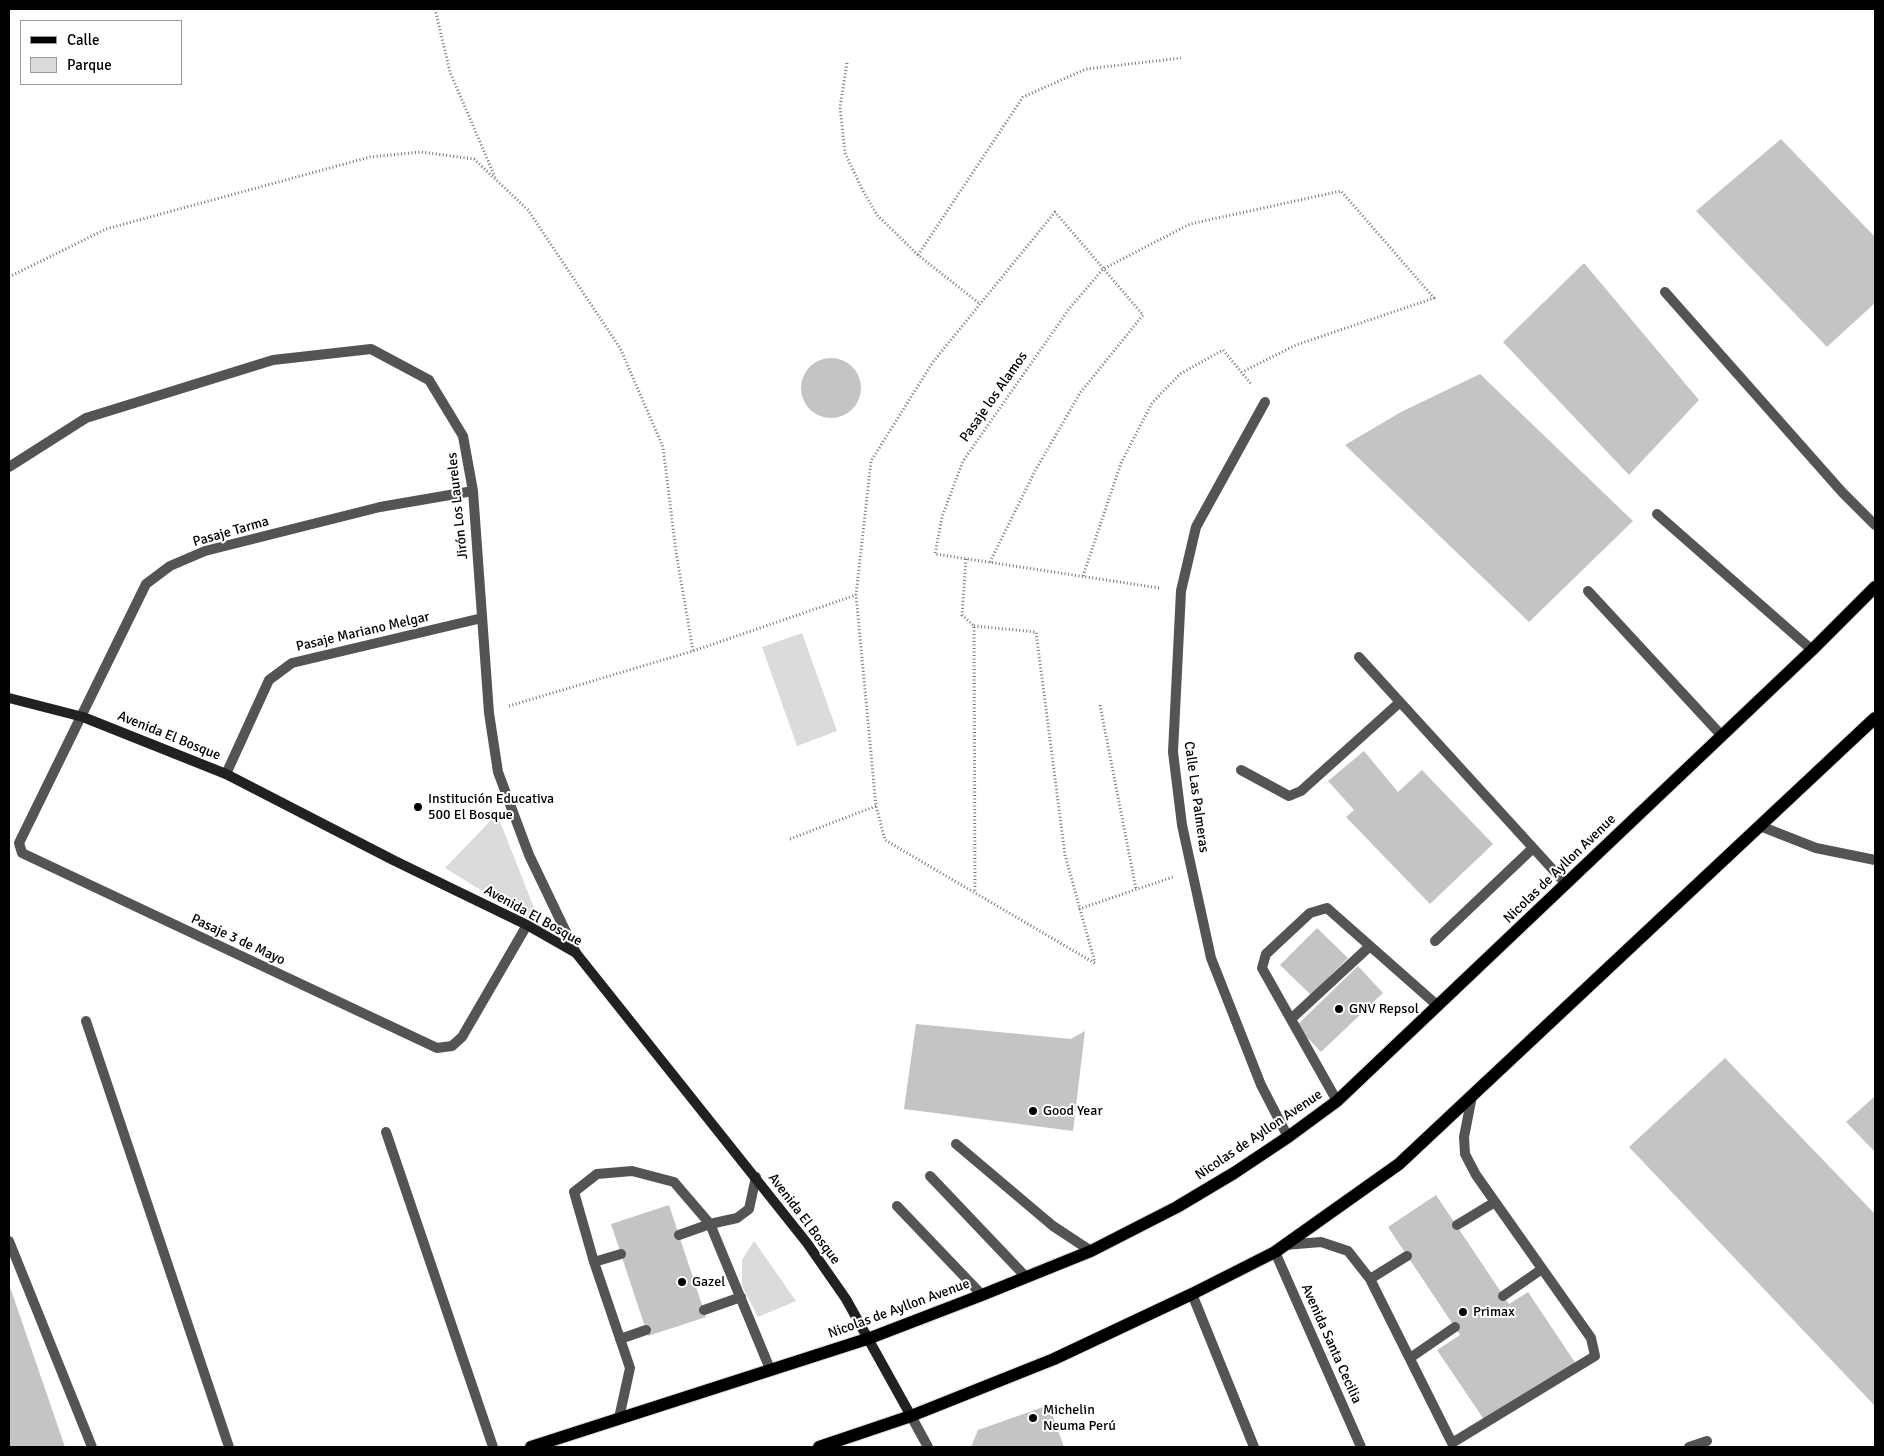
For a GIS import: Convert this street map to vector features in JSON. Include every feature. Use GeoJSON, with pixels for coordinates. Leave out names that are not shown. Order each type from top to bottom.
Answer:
{"type":"FeatureCollection","features":[{"type":"Feature","properties":{"kind":"main road","name":"Nicolas de Ayllon Avenue"},"geometry":{"type":"LineString","coordinates":[[531,1447],[870,1338],[1091,1251],[1177,1207],[1288,1137],[1337,1101],[1722,736],[1875,587]]}},
{"type":"Feature","properties":{"kind":"main road"},"geometry":{"type":"LineString","coordinates":[[819,1447],[911,1416],[1054,1359],[1192,1294],[1280,1248],[1399,1164],[1875,718]]}},
{"type":"Feature","properties":{"kind":"street"},"geometry":{"type":"LineString","coordinates":[[1665,292],[1842,492],[1875,525]]}},
{"type":"Feature","properties":{"kind":"street","name":"Jirón Los Laureles"},"geometry":{"type":"LineString","coordinates":[[9,467],[86,418],[273,360],[371,349],[429,380],[463,436],[473,491],[488,713],[498,772],[529,855],[576,953]]}},
{"type":"Feature","properties":{"kind":"street","name":"Calle Las Palmeras"},"geometry":{"type":"LineString","coordinates":[[1265,402],[1196,527],[1181,592],[1173,752],[1182,825],[1211,958],[1261,1085],[1288,1137]]}},
{"type":"Feature","properties":{"kind":"street","name":"Pasaje Tarma"},"geometry":{"type":"LineString","coordinates":[[83,717],[146,584],[170,566],[205,551],[380,507],[473,491]]}},
{"type":"Feature","properties":{"kind":"street"},"geometry":{"type":"LineString","coordinates":[[1657,514],[1812,650]]}},
{"type":"Feature","properties":{"kind":"street"},"geometry":{"type":"LineString","coordinates":[[1588,591],[1722,736]]}},
{"type":"Feature","properties":{"kind":"street","name":"Pasaje Mariano Melgar"},"geometry":{"type":"LineString","coordinates":[[226,774],[268,680],[292,663],[482,618]]}},
{"type":"Feature","properties":{"kind":"street"},"geometry":{"type":"LineString","coordinates":[[1359,657],[1566,884]]}},
{"type":"Feature","properties":{"kind":"street","name":"Avenida El Bosque"},"geometry":{"type":"LineString","coordinates":[[9,698],[83,717],[226,774],[395,861],[527,925],[576,953],[756,1178],[846,1299],[870,1338],[911,1416]]}},
{"type":"Feature","properties":{"kind":"street"},"geometry":{"type":"LineString","coordinates":[[1240,770],[1289,796],[1301,791],[1399,703]]}},
{"type":"Feature","properties":{"kind":"street","name":"Pasaje 3 de Mayo"},"geometry":{"type":"LineString","coordinates":[[83,717],[19,843],[22,853],[437,1048],[452,1046],[462,1037],[527,925]]}},
{"type":"Feature","properties":{"kind":"street"},"geometry":{"type":"LineString","coordinates":[[1760,826],[1816,848],[1875,860]]}},
{"type":"Feature","properties":{"kind":"street"},"geometry":{"type":"LineString","coordinates":[[1435,941],[1533,848]]}},
{"type":"Feature","properties":{"kind":"street"},"geometry":{"type":"LineString","coordinates":[[1337,1101],[1262,968],[1266,954],[1310,913],[1327,908],[1438,1006]]}},
{"type":"Feature","properties":{"kind":"street"},"geometry":{"type":"LineString","coordinates":[[1291,1019],[1370,946]]}},
{"type":"Feature","properties":{"kind":"street"},"geometry":{"type":"LineString","coordinates":[[86,1021],[229,1447]]}},
{"type":"Feature","properties":{"kind":"street"},"geometry":{"type":"LineString","coordinates":[[1280,1248],[1321,1242],[1348,1251],[1370,1279],[1452,1443],[1595,1356],[1591,1338],[1476,1174],[1465,1154],[1464,1137],[1472,1096]]}},
{"type":"Feature","properties":{"kind":"street"},"geometry":{"type":"LineString","coordinates":[[386,1132],[493,1447]]}},
{"type":"Feature","properties":{"kind":"street"},"geometry":{"type":"LineString","coordinates":[[956,1144],[1054,1226],[1091,1251]]}},
{"type":"Feature","properties":{"kind":"street"},"geometry":{"type":"LineString","coordinates":[[619,1418],[630,1368],[594,1262],[574,1192],[597,1174],[632,1171],[674,1182],[710,1224],[770,1370]]}},
{"type":"Feature","properties":{"kind":"street"},"geometry":{"type":"LineString","coordinates":[[930,1176],[1026,1277]]}},
{"type":"Feature","properties":{"kind":"street"},"geometry":{"type":"LineString","coordinates":[[679,1235],[710,1224],[737,1218],[749,1209],[756,1178]]}},
{"type":"Feature","properties":{"kind":"street"},"geometry":{"type":"LineString","coordinates":[[1457,1225],[1496,1202]]}},
{"type":"Feature","properties":{"kind":"street"},"geometry":{"type":"LineString","coordinates":[[897,1206],[982,1294]]}},
{"type":"Feature","properties":{"kind":"street"},"geometry":{"type":"LineString","coordinates":[[9,1241],[92,1447]]}},
{"type":"Feature","properties":{"kind":"street","name":"Avenida Santa Cecilia"},"geometry":{"type":"LineString","coordinates":[[1280,1248],[1361,1447]]}},
{"type":"Feature","properties":{"kind":"street"},"geometry":{"type":"LineString","coordinates":[[594,1262],[621,1254]]}},
{"type":"Feature","properties":{"kind":"street"},"geometry":{"type":"LineString","coordinates":[[1370,1279],[1407,1256]]}},
{"type":"Feature","properties":{"kind":"street"},"geometry":{"type":"LineString","coordinates":[[1503,1296],[1542,1269]]}},
{"type":"Feature","properties":{"kind":"street"},"geometry":{"type":"LineString","coordinates":[[1192,1294],[1254,1447]]}},
{"type":"Feature","properties":{"kind":"street"},"geometry":{"type":"LineString","coordinates":[[704,1310],[741,1297]]}},
{"type":"Feature","properties":{"kind":"street"},"geometry":{"type":"LineString","coordinates":[[1410,1358],[1455,1327]]}},
{"type":"Feature","properties":{"kind":"street"},"geometry":{"type":"LineString","coordinates":[[620,1339],[646,1330]]}},
{"type":"Feature","properties":{"kind":"street"},"geometry":{"type":"LineString","coordinates":[[911,1416],[928,1447]]}},
{"type":"Feature","properties":{"kind":"street"},"geometry":{"type":"LineString","coordinates":[[1690,1447],[1707,1441]]}},
{"type":"Feature","properties":{"kind":"path"},"geometry":{"type":"LineString","coordinates":[[435,9],[450,72],[496,180]]}},
{"type":"Feature","properties":{"kind":"path"},"geometry":{"type":"LineString","coordinates":[[918,255],[1023,97],[1086,69],[1181,58]]}},
{"type":"Feature","properties":{"kind":"path"},"geometry":{"type":"LineString","coordinates":[[847,62],[840,107],[845,153],[877,215],[918,255],[980,304]]}},
{"type":"Feature","properties":{"kind":"path"},"geometry":{"type":"LineString","coordinates":[[9,277],[106,229],[370,157],[421,152],[474,159],[528,210],[620,348],[663,447],[676,552],[692,651]]}},
{"type":"Feature","properties":{"kind":"path"},"geometry":{"type":"LineString","coordinates":[[1084,576],[1121,463],[1152,403],[1180,374],[1223,350],[1242,372],[1296,345],[1434,298],[1341,191],[1190,224],[1103,268]]}},
{"type":"Feature","properties":{"kind":"path"},"geometry":{"type":"LineString","coordinates":[[990,562],[1035,471],[1080,393],[1143,315],[1055,212],[933,362],[871,461],[856,594],[876,806],[885,840],[1096,964],[1065,855],[1036,632],[974,626],[962,615],[966,559],[1181,592]]}},
{"type":"Feature","properties":{"kind":"path","name":"Pasaje los Alamos"},"geometry":{"type":"LineString","coordinates":[[966,559],[935,554],[942,517],[963,461],[1068,309],[1103,268]]}},
{"type":"Feature","properties":{"kind":"path"},"geometry":{"type":"LineString","coordinates":[[488,713],[692,651],[856,594]]}},
{"type":"Feature","properties":{"kind":"path"},"geometry":{"type":"LineString","coordinates":[[974,626],[975,894]]}},
{"type":"Feature","properties":{"kind":"path"},"geometry":{"type":"LineString","coordinates":[[1100,705],[1136,889]]}},
{"type":"Feature","properties":{"kind":"path"},"geometry":{"type":"LineString","coordinates":[[790,840],[876,806]]}},
{"type":"Feature","properties":{"kind":"path"},"geometry":{"type":"LineString","coordinates":[[1079,908],[1192,870]]}},
{"type":"Feature","properties":{"kind":"green space"},"geometry":{"type":"Polygon","coordinates":[[[802,633],[837,731],[797,746],[762,647],[802,633]]]}},
{"type":"Feature","properties":{"kind":"green space"},"geometry":{"type":"Polygon","coordinates":[[[497,814],[542,928],[445,868],[497,814]]]}},
{"type":"Feature","properties":{"kind":"green space"},"geometry":{"type":"Polygon","coordinates":[[[754,1241],[796,1301],[758,1317],[742,1286],[742,1260],[754,1241]]]}},
{"type":"Feature","properties":{"kind":"building"},"geometry":{"type":"Polygon","coordinates":[[[1781,139],[1875,237],[1875,303],[1827,347],[1696,211],[1781,139]]]}},
{"type":"Feature","properties":{"kind":"building"},"geometry":{"type":"Polygon","coordinates":[[[1584,263],[1699,400],[1629,475],[1503,342],[1584,263]]]}},
{"type":"Feature","properties":{"kind":"building"},"geometry":{"type":"Polygon","coordinates":[[[831,358],[847,363],[852,367],[856,372],[861,388],[856,404],[852,409],[847,413],[831,418],[815,413],[810,409],[806,404],[801,388],[806,372],[810,367],[815,363],[831,358]]]}},
{"type":"Feature","properties":{"kind":"building"},"geometry":{"type":"Polygon","coordinates":[[[1480,374],[1633,521],[1529,622],[1345,445],[1401,412],[1480,374]]]}},
{"type":"Feature","properties":{"kind":"building"},"geometry":{"type":"Polygon","coordinates":[[[1364,751],[1398,792],[1422,770],[1493,844],[1430,904],[1346,817],[1354,810],[1328,781],[1364,751]]]}},
{"type":"Feature","properties":{"kind":"building","name":"GNV Repsol"},"geometry":{"type":"Polygon","coordinates":[[[1317,928],[1348,958],[1311,995],[1280,965],[1317,928]]]}},
{"type":"Feature","properties":{"kind":"building","name":"GNV Repsol"},"geometry":{"type":"Polygon","coordinates":[[[1358,966],[1383,993],[1321,1052],[1296,1026],[1358,966]]]}},
{"type":"Feature","properties":{"kind":"building"},"geometry":{"type":"Polygon","coordinates":[[[916,1024],[1071,1039],[1085,1031],[1073,1131],[904,1109],[916,1024]]]}},
{"type":"Feature","properties":{"kind":"building"},"geometry":{"type":"Polygon","coordinates":[[[1725,1058],[1875,1214],[1875,1406],[1629,1147],[1725,1058]]]}},
{"type":"Feature","properties":{"kind":"building"},"geometry":{"type":"Polygon","coordinates":[[[1875,1096],[1875,1152],[1846,1122],[1875,1096]]]}},
{"type":"Feature","properties":{"kind":"building"},"geometry":{"type":"Polygon","coordinates":[[[1436,1195],[1509,1304],[1528,1292],[1576,1364],[1487,1424],[1437,1350],[1460,1335],[1388,1227],[1436,1195]]]}},
{"type":"Feature","properties":{"kind":"building"},"geometry":{"type":"Polygon","coordinates":[[[669,1205],[706,1317],[648,1336],[611,1224],[669,1205]]]}},
{"type":"Feature","properties":{"kind":"building"},"geometry":{"type":"Polygon","coordinates":[[[9,1284],[21,1319],[65,1447],[9,1447],[9,1284]]]}},
{"type":"Feature","properties":{"kind":"building","name":"Michelin Neuma Perú"},"geometry":{"type":"Polygon","coordinates":[[[1049,1405],[1064,1447],[971,1447],[978,1430],[1049,1405]]]}},
{"type":"Feature","properties":{"kind":"place","name":"Institución Educativa 500 El Bosque"},"geometry":{"type":"Point","coordinates":[418,807]}},
{"type":"Feature","properties":{"kind":"place","name":"GNV Repsol"},"geometry":{"type":"Point","coordinates":[1339,1009]}},
{"type":"Feature","properties":{"kind":"place","name":"Good Year"},"geometry":{"type":"Point","coordinates":[1033,1111]}},
{"type":"Feature","properties":{"kind":"place","name":"Gazel"},"geometry":{"type":"Point","coordinates":[682,1282]}},
{"type":"Feature","properties":{"kind":"place","name":"Primax"},"geometry":{"type":"Point","coordinates":[1463,1312]}},
{"type":"Feature","properties":{"kind":"place","name":"Michelin Neuma Perú"},"geometry":{"type":"Point","coordinates":[1033,1418]}}]}
